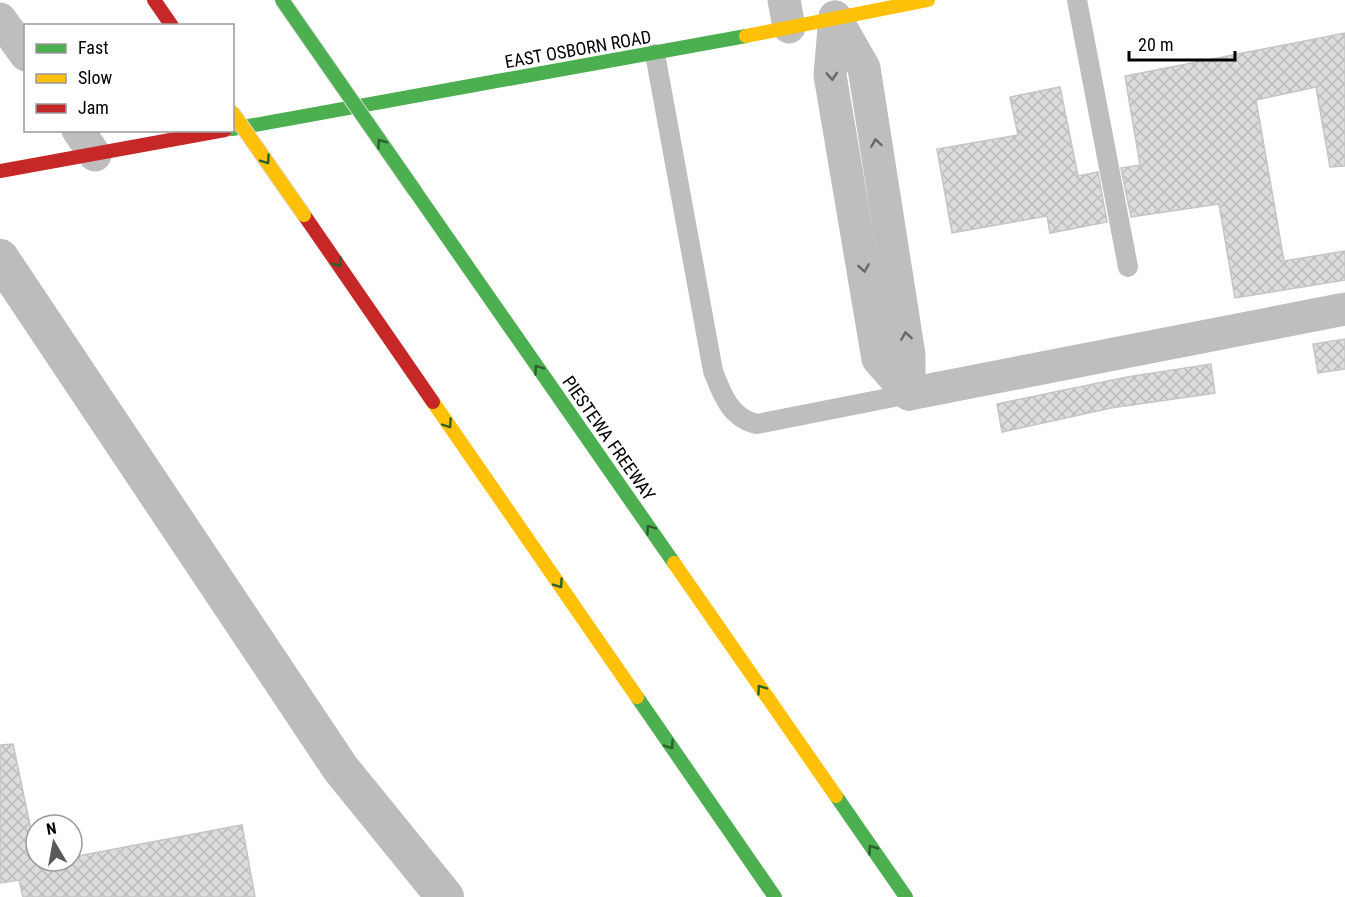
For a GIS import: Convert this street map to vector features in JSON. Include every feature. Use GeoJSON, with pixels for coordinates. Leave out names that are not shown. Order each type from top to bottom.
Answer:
{"type":"FeatureCollection","features":[{"type":"Feature","properties":{"kind":"main road"},"geometry":{"type":"LineString","coordinates":[[154,0],[171,24]]}},
{"type":"Feature","properties":{"kind":"main road","name":"PIESTEWA FREEWAY"},"geometry":{"type":"LineString","coordinates":[[282,0],[906,897]]}},
{"type":"Feature","properties":{"kind":"main road","name":"EAST OSBORN ROAD"},"geometry":{"type":"LineString","coordinates":[[234,129],[655,54],[787,13],[835,17],[928,0]]}},
{"type":"Feature","properties":{"kind":"main road"},"geometry":{"type":"LineString","coordinates":[[234,115],[775,897]]}},
{"type":"Feature","properties":{"kind":"main road"},"geometry":{"type":"LineString","coordinates":[[2,171],[86,143],[204,132]]}},
{"type":"Feature","properties":{"kind":"street"},"geometry":{"type":"LineString","coordinates":[[835,17],[830,75],[878,359],[909,394],[1345,309]]}},
{"type":"Feature","properties":{"kind":"street"},"geometry":{"type":"LineString","coordinates":[[0,19],[24,53]]}},
{"type":"Feature","properties":{"kind":"lane"},"geometry":{"type":"LineString","coordinates":[[1077,0],[1128,267]]}},
{"type":"Feature","properties":{"kind":"lane"},"geometry":{"type":"LineString","coordinates":[[655,54],[714,371],[732,410],[744,421],[757,424],[909,394]]}},
{"type":"Feature","properties":{"kind":"building"},"geometry":{"type":"Polygon","coordinates":[[[1345,33],[1345,166],[1330,167],[1316,87],[1256,100],[1284,261],[1345,251],[1345,280],[1235,298],[1219,204],[1131,217],[1121,168],[1140,165],[1125,76],[1345,33]]]}},
{"type":"Feature","properties":{"kind":"building"},"geometry":{"type":"Polygon","coordinates":[[[1060,87],[1078,176],[1098,172],[1107,222],[1050,233],[1047,216],[952,233],[937,149],[1018,135],[1010,97],[1060,87]]]}},
{"type":"Feature","properties":{"kind":"building"},"geometry":{"type":"Polygon","coordinates":[[[1345,339],[1345,369],[1318,373],[1313,344],[1345,339]]]}},
{"type":"Feature","properties":{"kind":"building"},"geometry":{"type":"Polygon","coordinates":[[[1211,364],[1215,393],[1111,408],[1002,432],[997,404],[1127,377],[1211,364]]]}},
{"type":"Feature","properties":{"kind":"building"},"geometry":{"type":"Polygon","coordinates":[[[13,744],[27,813],[24,813],[24,873],[84,873],[84,855],[242,825],[255,897],[23,897],[19,880],[0,883],[0,745],[13,744]]]}},
{"type":"Feature","properties":{"kind":"waterway"},"geometry":{"type":"LineString","coordinates":[[0,258],[341,769],[445,897]]}},
{"type":"Feature","properties":{"kind":"traffic: fast"},"geometry":{"type":"LineString","coordinates":[[282,0],[415,191]]}},
{"type":"Feature","properties":{"kind":"traffic: fast"},"geometry":{"type":"LineString","coordinates":[[234,129],[746,36]]}},
{"type":"Feature","properties":{"kind":"traffic: fast"},"geometry":{"type":"LineString","coordinates":[[415,191],[674,563]]}},
{"type":"Feature","properties":{"kind":"traffic: fast"},"geometry":{"type":"LineString","coordinates":[[637,697],[775,897]]}},
{"type":"Feature","properties":{"kind":"traffic: fast"},"geometry":{"type":"LineString","coordinates":[[836,796],[906,897]]}},
{"type":"Feature","properties":{"kind":"traffic: slow"},"geometry":{"type":"LineString","coordinates":[[746,36],[928,0]]}},
{"type":"Feature","properties":{"kind":"traffic: slow"},"geometry":{"type":"LineString","coordinates":[[234,115],[304,215]]}},
{"type":"Feature","properties":{"kind":"traffic: slow"},"geometry":{"type":"LineString","coordinates":[[433,402],[637,697]]}},
{"type":"Feature","properties":{"kind":"traffic: slow"},"geometry":{"type":"LineString","coordinates":[[674,563],[836,796]]}},
{"type":"Feature","properties":{"kind":"traffic: jam"},"geometry":{"type":"LineString","coordinates":[[154,0],[171,24]]}},
{"type":"Feature","properties":{"kind":"traffic: jam"},"geometry":{"type":"LineString","coordinates":[[0,171],[214,132]]}},
{"type":"Feature","properties":{"kind":"traffic: jam"},"geometry":{"type":"LineString","coordinates":[[304,215],[433,402]]}}]}
